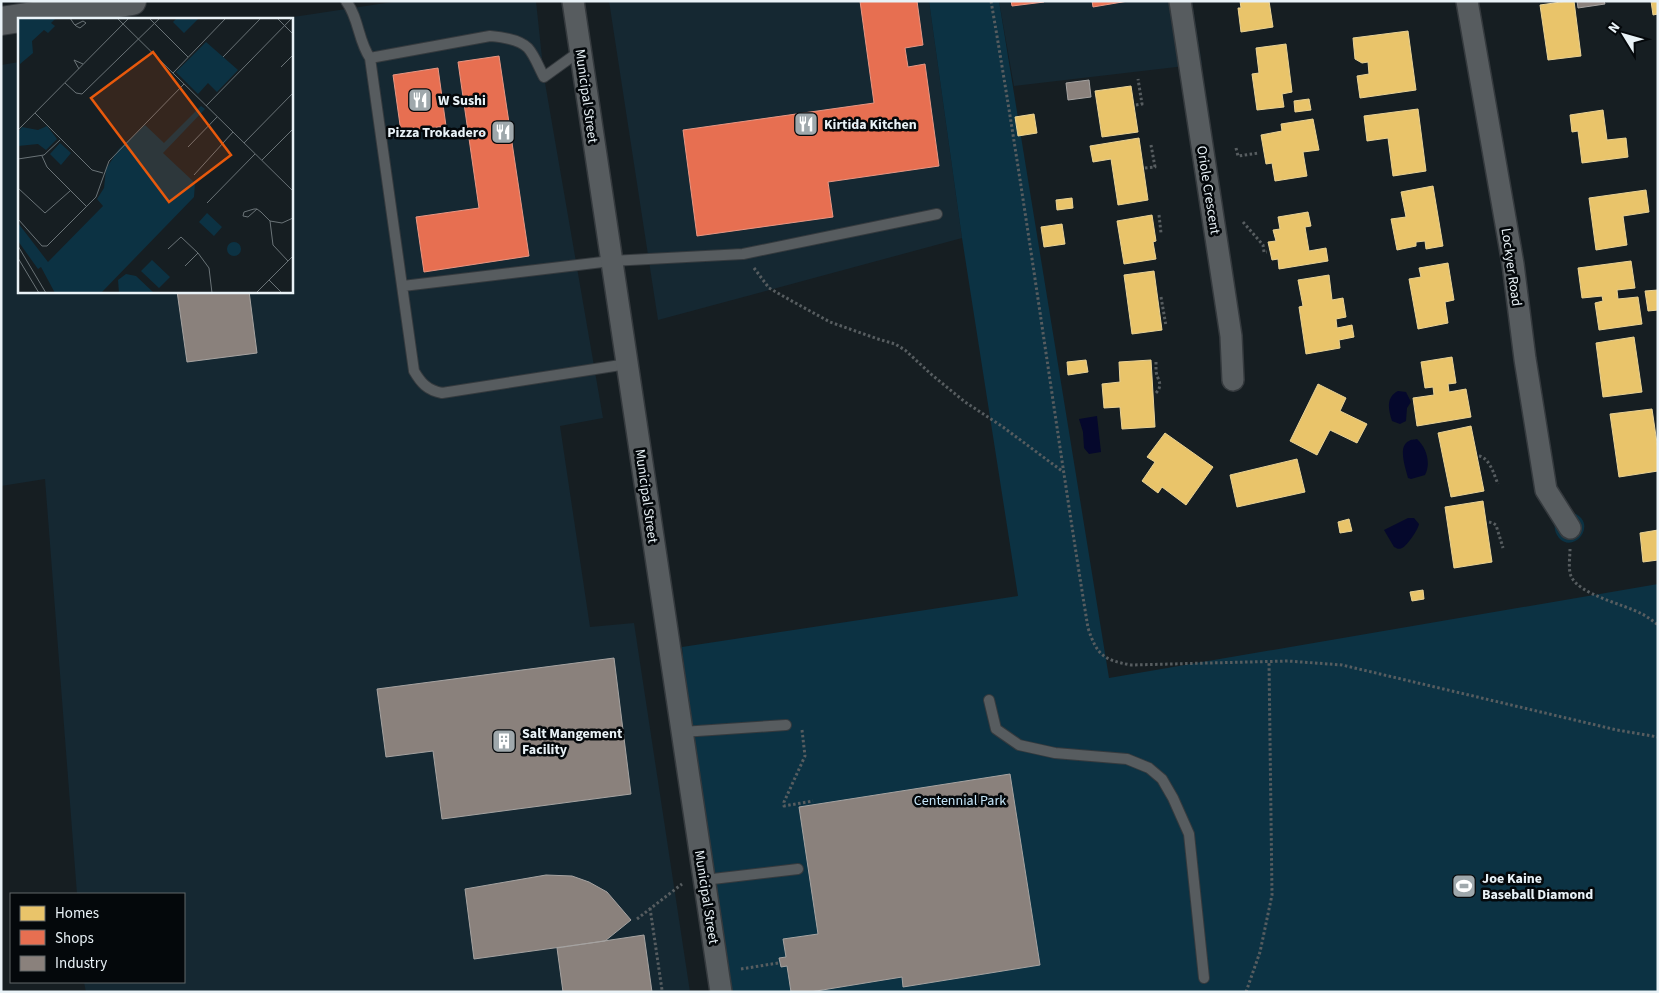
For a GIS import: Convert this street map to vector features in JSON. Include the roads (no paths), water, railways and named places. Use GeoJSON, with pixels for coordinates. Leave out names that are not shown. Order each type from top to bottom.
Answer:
{"type":"FeatureCollection","features":[{"type":"Feature","properties":{"kind":"main road"},"geometry":{"type":"LineString","coordinates":[[1,20],[132,1]]}},
{"type":"Feature","properties":{"kind":"street","name":"Municipal Street"},"geometry":{"type":"LineString","coordinates":[[573,1],[682,732],[695,880],[721,992]]}},
{"type":"Feature","properties":{"kind":"street","name":"Oriole Crescent"},"geometry":{"type":"LineString","coordinates":[[1180,1],[1231,336],[1232,380]]}},
{"type":"Feature","properties":{"kind":"street","name":"Lockyer Road"},"geometry":{"type":"LineString","coordinates":[[1467,1],[1513,264],[1525,359],[1546,490],[1570,528]]}},
{"type":"Feature","properties":{"kind":"lane"},"geometry":{"type":"LineString","coordinates":[[346,1],[353,13],[370,58],[414,371],[427,388],[442,393],[627,364]]}},
{"type":"Feature","properties":{"kind":"lane"},"geometry":{"type":"LineString","coordinates":[[370,58],[490,36],[502,37],[528,48],[544,77],[580,51]]}},
{"type":"Feature","properties":{"kind":"lane"},"geometry":{"type":"LineString","coordinates":[[403,286],[611,261],[743,254],[937,214]]}},
{"type":"Feature","properties":{"kind":"lane"},"geometry":{"type":"LineString","coordinates":[[989,700],[996,729],[1019,746],[1055,754],[1127,759],[1149,768],[1162,779],[1173,798],[1189,834],[1204,978]]}},
{"type":"Feature","properties":{"kind":"lane"},"geometry":{"type":"LineString","coordinates":[[682,732],[786,725]]}},
{"type":"Feature","properties":{"kind":"lane"},"geometry":{"type":"LineString","coordinates":[[695,880],[798,869]]}},
{"type":"Feature","properties":{"kind":"place","name":"W Sushi"},"geometry":{"type":"Point","coordinates":[420,100]}},
{"type":"Feature","properties":{"kind":"place","name":"Kirtida Kitchen"},"geometry":{"type":"Point","coordinates":[806,124]}},
{"type":"Feature","properties":{"kind":"place","name":"Pizza Trokadero"},"geometry":{"type":"Point","coordinates":[503,132]}},
{"type":"Feature","properties":{"kind":"place","name":"Salt Mangement Facility"},"geometry":{"type":"Point","coordinates":[504,741]}},
{"type":"Feature","properties":{"kind":"place","name":"Joe Kaine Baseball Diamond"},"geometry":{"type":"Point","coordinates":[1464,886]}},
{"type":"Feature","properties":{"kind":"park label","name":"Centennial Park"},"geometry":{"type":"Point","coordinates":[960,800]}}]}
